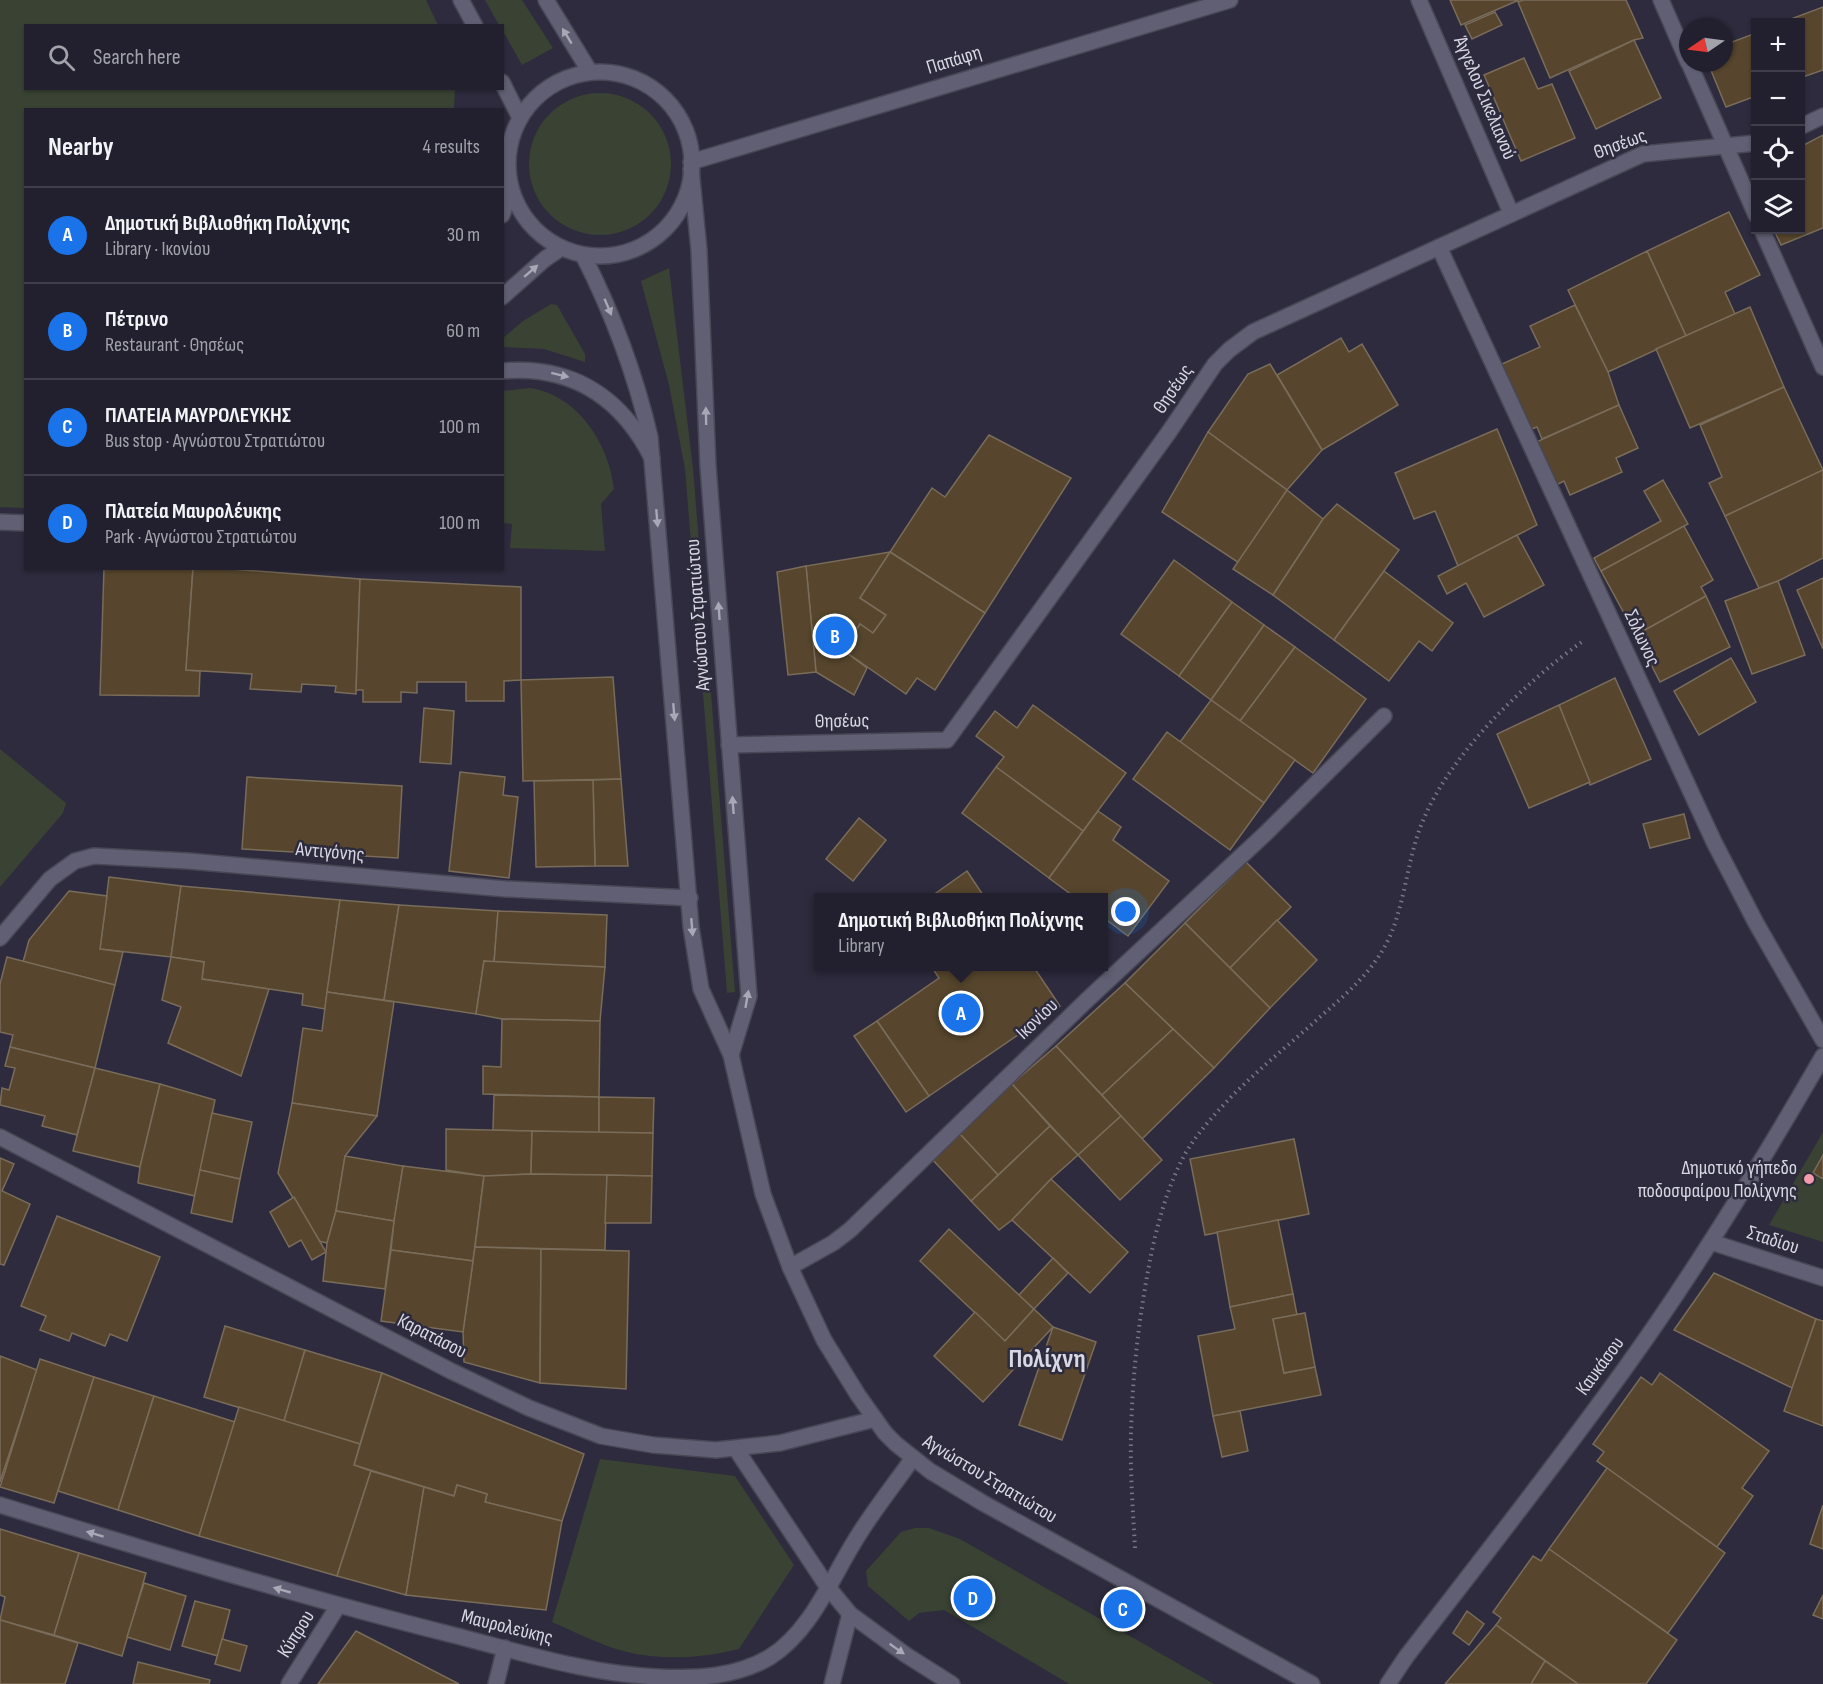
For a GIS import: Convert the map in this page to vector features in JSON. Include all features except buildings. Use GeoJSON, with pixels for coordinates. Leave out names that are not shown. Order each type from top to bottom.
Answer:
{"type":"FeatureCollection","features":[{"type":"Feature","properties":{"kind":"street"},"geometry":{"type":"LineString","coordinates":[[461,0],[474,24]]}},
{"type":"Feature","properties":{"kind":"street"},"geometry":{"type":"LineString","coordinates":[[546,0],[590,72]]}},
{"type":"Feature","properties":{"kind":"street","name":"Παπάφη"},"geometry":{"type":"LineString","coordinates":[[691,165],[1230,0]]}},
{"type":"Feature","properties":{"kind":"street","name":"Άγγελου Σικελιανού"},"geometry":{"type":"LineString","coordinates":[[1419,0],[1511,213]]}},
{"type":"Feature","properties":{"kind":"street"},"geometry":{"type":"LineString","coordinates":[[1661,0],[1679,41]]}},
{"type":"Feature","properties":{"kind":"street","name":"Αγνώστου Στρατιώτου"},"geometry":{"type":"LineString","coordinates":[[691,165],[688,188],[681,207],[670,224],[656,237],[638,248],[620,254],[600,256],[583,255],[561,248],[544,238],[530,224],[519,207],[511,189],[507,170],[514,130],[536,97],[552,85],[590,72],[629,76],[663,97],[676,112],[685,130],[690,149],[699,250],[708,466],[749,996],[731,1055]]}},
{"type":"Feature","properties":{"kind":"street"},"geometry":{"type":"LineString","coordinates":[[1692,72],[1751,206]]}},
{"type":"Feature","properties":{"kind":"street"},"geometry":{"type":"LineString","coordinates":[[504,86],[520,118]]}},
{"type":"Feature","properties":{"kind":"street"},"geometry":{"type":"LineString","coordinates":[[1802,126],[1823,116]]}},
{"type":"Feature","properties":{"kind":"street","name":"Θησέως"},"geometry":{"type":"LineString","coordinates":[[729,745],[947,740],[1151,458],[1215,364],[1253,332],[1643,154],[1751,143]]}},
{"type":"Feature","properties":{"kind":"street"},"geometry":{"type":"LineString","coordinates":[[504,209],[511,189]]}},
{"type":"Feature","properties":{"kind":"street"},"geometry":{"type":"LineString","coordinates":[[1764,234],[1823,367]]}},
{"type":"Feature","properties":{"kind":"street","name":"Σόλωνος"},"geometry":{"type":"LineString","coordinates":[[1439,247],[1714,842],[1756,923],[1823,1040]]}},
{"type":"Feature","properties":{"kind":"street"},"geometry":{"type":"LineString","coordinates":[[504,295],[561,248]]}},
{"type":"Feature","properties":{"kind":"street","name":"Αγνώστου Στρατιώτου"},"geometry":{"type":"LineString","coordinates":[[583,255],[608,305],[628,356],[650,437],[695,957],[701,989],[731,1055],[763,1194],[790,1267],[824,1340],[875,1419],[891,1438],[930,1471],[1301,1682]]}},
{"type":"Feature","properties":{"kind":"street"},"geometry":{"type":"LineString","coordinates":[[504,371],[549,372],[572,378],[585,385],[609,401],[631,423],[652,459]]}},
{"type":"Feature","properties":{"kind":"street"},"geometry":{"type":"LineString","coordinates":[[0,522],[24,523]]}},
{"type":"Feature","properties":{"kind":"street","name":"Ικονίου"},"geometry":{"type":"LineString","coordinates":[[790,1267],[833,1243],[850,1230],[1087,1000],[1266,833],[1384,716]]}},
{"type":"Feature","properties":{"kind":"street","name":"Αντιγόνης"},"geometry":{"type":"LineString","coordinates":[[0,938],[29,902],[60,870],[75,861],[101,856],[188,861],[506,889],[690,898]]}},
{"type":"Feature","properties":{"kind":"street","name":"Καυκάσου"},"geometry":{"type":"LineString","coordinates":[[1388,1684],[1406,1657],[1627,1366],[1711,1242],[1823,1056]]}},
{"type":"Feature","properties":{"kind":"street","name":"Καρατάσου"},"geometry":{"type":"LineString","coordinates":[[0,1137],[451,1371],[529,1408],[601,1436],[624,1441],[696,1449],[736,1449],[822,1433],[875,1419]]}},
{"type":"Feature","properties":{"kind":"street","name":"Σταδίου"},"geometry":{"type":"LineString","coordinates":[[1711,1242],[1823,1278]]}},
{"type":"Feature","properties":{"kind":"street"},"geometry":{"type":"LineString","coordinates":[[736,1449],[827,1586],[850,1614],[906,1655],[952,1684]]}},
{"type":"Feature","properties":{"kind":"street","name":"Μαυρολεύκης"},"geometry":{"type":"LineString","coordinates":[[0,1505],[338,1606],[581,1667],[657,1677],[728,1674],[754,1665],[784,1646],[802,1628],[858,1536],[913,1458]]}},
{"type":"Feature","properties":{"kind":"street","name":"Κύπρου"},"geometry":{"type":"LineString","coordinates":[[289,1684],[338,1606]]}},
{"type":"Feature","properties":{"kind":"street"},"geometry":{"type":"LineString","coordinates":[[832,1684],[850,1614]]}},
{"type":"Feature","properties":{"kind":"street"},"geometry":{"type":"LineString","coordinates":[[496,1684],[506,1648]]}},
{"type":"Feature","properties":{"kind":"path"},"geometry":{"type":"LineString","coordinates":[[1137,1588],[1131,1437],[1135,1358],[1143,1298],[1158,1225],[1184,1157],[1210,1119],[1234,1094],[1349,992],[1386,945],[1395,922],[1421,825],[1434,796],[1453,767],[1490,722],[1561,656],[1611,621]]}},
{"type":"Feature","properties":{"kind":"green space"},"geometry":{"type":"Polygon","coordinates":[[[0,0],[426,0],[438,24],[24,24],[24,90],[455,90],[454,108],[24,108],[24,508],[0,507],[0,0]]]}},
{"type":"Feature","properties":{"kind":"green space"},"geometry":{"type":"Polygon","coordinates":[[[485,0],[522,0],[553,48],[522,65],[504,33],[504,24],[498,24],[485,0]]]}},
{"type":"Feature","properties":{"kind":"green space"},"geometry":{"type":"Polygon","coordinates":[[[600,93],[627,98],[650,114],[666,137],[671,164],[666,191],[650,214],[627,230],[600,235],[573,230],[550,214],[534,191],[529,164],[534,137],[550,114],[573,98],[600,93]]]}},
{"type":"Feature","properties":{"kind":"green space"},"geometry":{"type":"Polygon","coordinates":[[[669,268],[693,468],[735,992],[727,993],[685,469],[669,385],[641,281],[669,268]]]}},
{"type":"Feature","properties":{"kind":"green space"},"geometry":{"type":"Polygon","coordinates":[[[551,304],[557,305],[585,354],[585,362],[544,349],[504,347],[504,337],[523,321],[551,304]]]}},
{"type":"Feature","properties":{"kind":"green space"},"geometry":{"type":"Polygon","coordinates":[[[530,388],[563,400],[588,424],[598,439],[606,455],[614,489],[601,504],[605,551],[510,548],[512,524],[504,523],[504,391],[530,388]]]}},
{"type":"Feature","properties":{"kind":"green space"},"geometry":{"type":"Polygon","coordinates":[[[0,749],[66,803],[63,813],[0,887],[0,749]]]}},
{"type":"Feature","properties":{"kind":"green space","name":"Δημοτικό γήπεδο ποδοσφαίρου Πολίχνης"},"geometry":{"type":"Polygon","coordinates":[[[1823,1132],[1823,1242],[1769,1225],[1823,1132]]]}},
{"type":"Feature","properties":{"kind":"green space"},"geometry":{"type":"Polygon","coordinates":[[[600,1459],[735,1476],[794,1565],[739,1649],[693,1657],[662,1657],[631,1653],[592,1640],[552,1622],[600,1459]]]}},
{"type":"Feature","properties":{"kind":"green space"},"geometry":{"type":"Polygon","coordinates":[[[915,1528],[929,1528],[960,1539],[1214,1684],[1069,1684],[944,1610],[919,1613],[909,1621],[868,1586],[866,1571],[901,1532],[915,1528]]]}},
{"type":"Feature","properties":{"kind":"place","name":"Πέτρινο"},"geometry":{"type":"Point","coordinates":[835,636]}},
{"type":"Feature","properties":{"kind":"place","name":"Δημοτική Βιβλιοθήκη Πολίχνης"},"geometry":{"type":"Point","coordinates":[961,1013]}},
{"type":"Feature","properties":{"kind":"place","name":"Δημοτικό γήπεδο ποδοσφαίρου Πολίχνης"},"geometry":{"type":"Point","coordinates":[1809,1179]}},
{"type":"Feature","properties":{"kind":"place","name":"Πλατεία Μαυρολέυκης"},"geometry":{"type":"Point","coordinates":[973,1598]}},
{"type":"Feature","properties":{"kind":"place","name":"ΠΛΑΤΕΙΑ ΜΑΥΡΟΛΕΥΚΗΣ"},"geometry":{"type":"Point","coordinates":[1123,1609]}},
{"type":"Feature","properties":{"kind":"district","name":"Πολίχνη"},"geometry":{"type":"Point","coordinates":[1047,1359]}}]}
